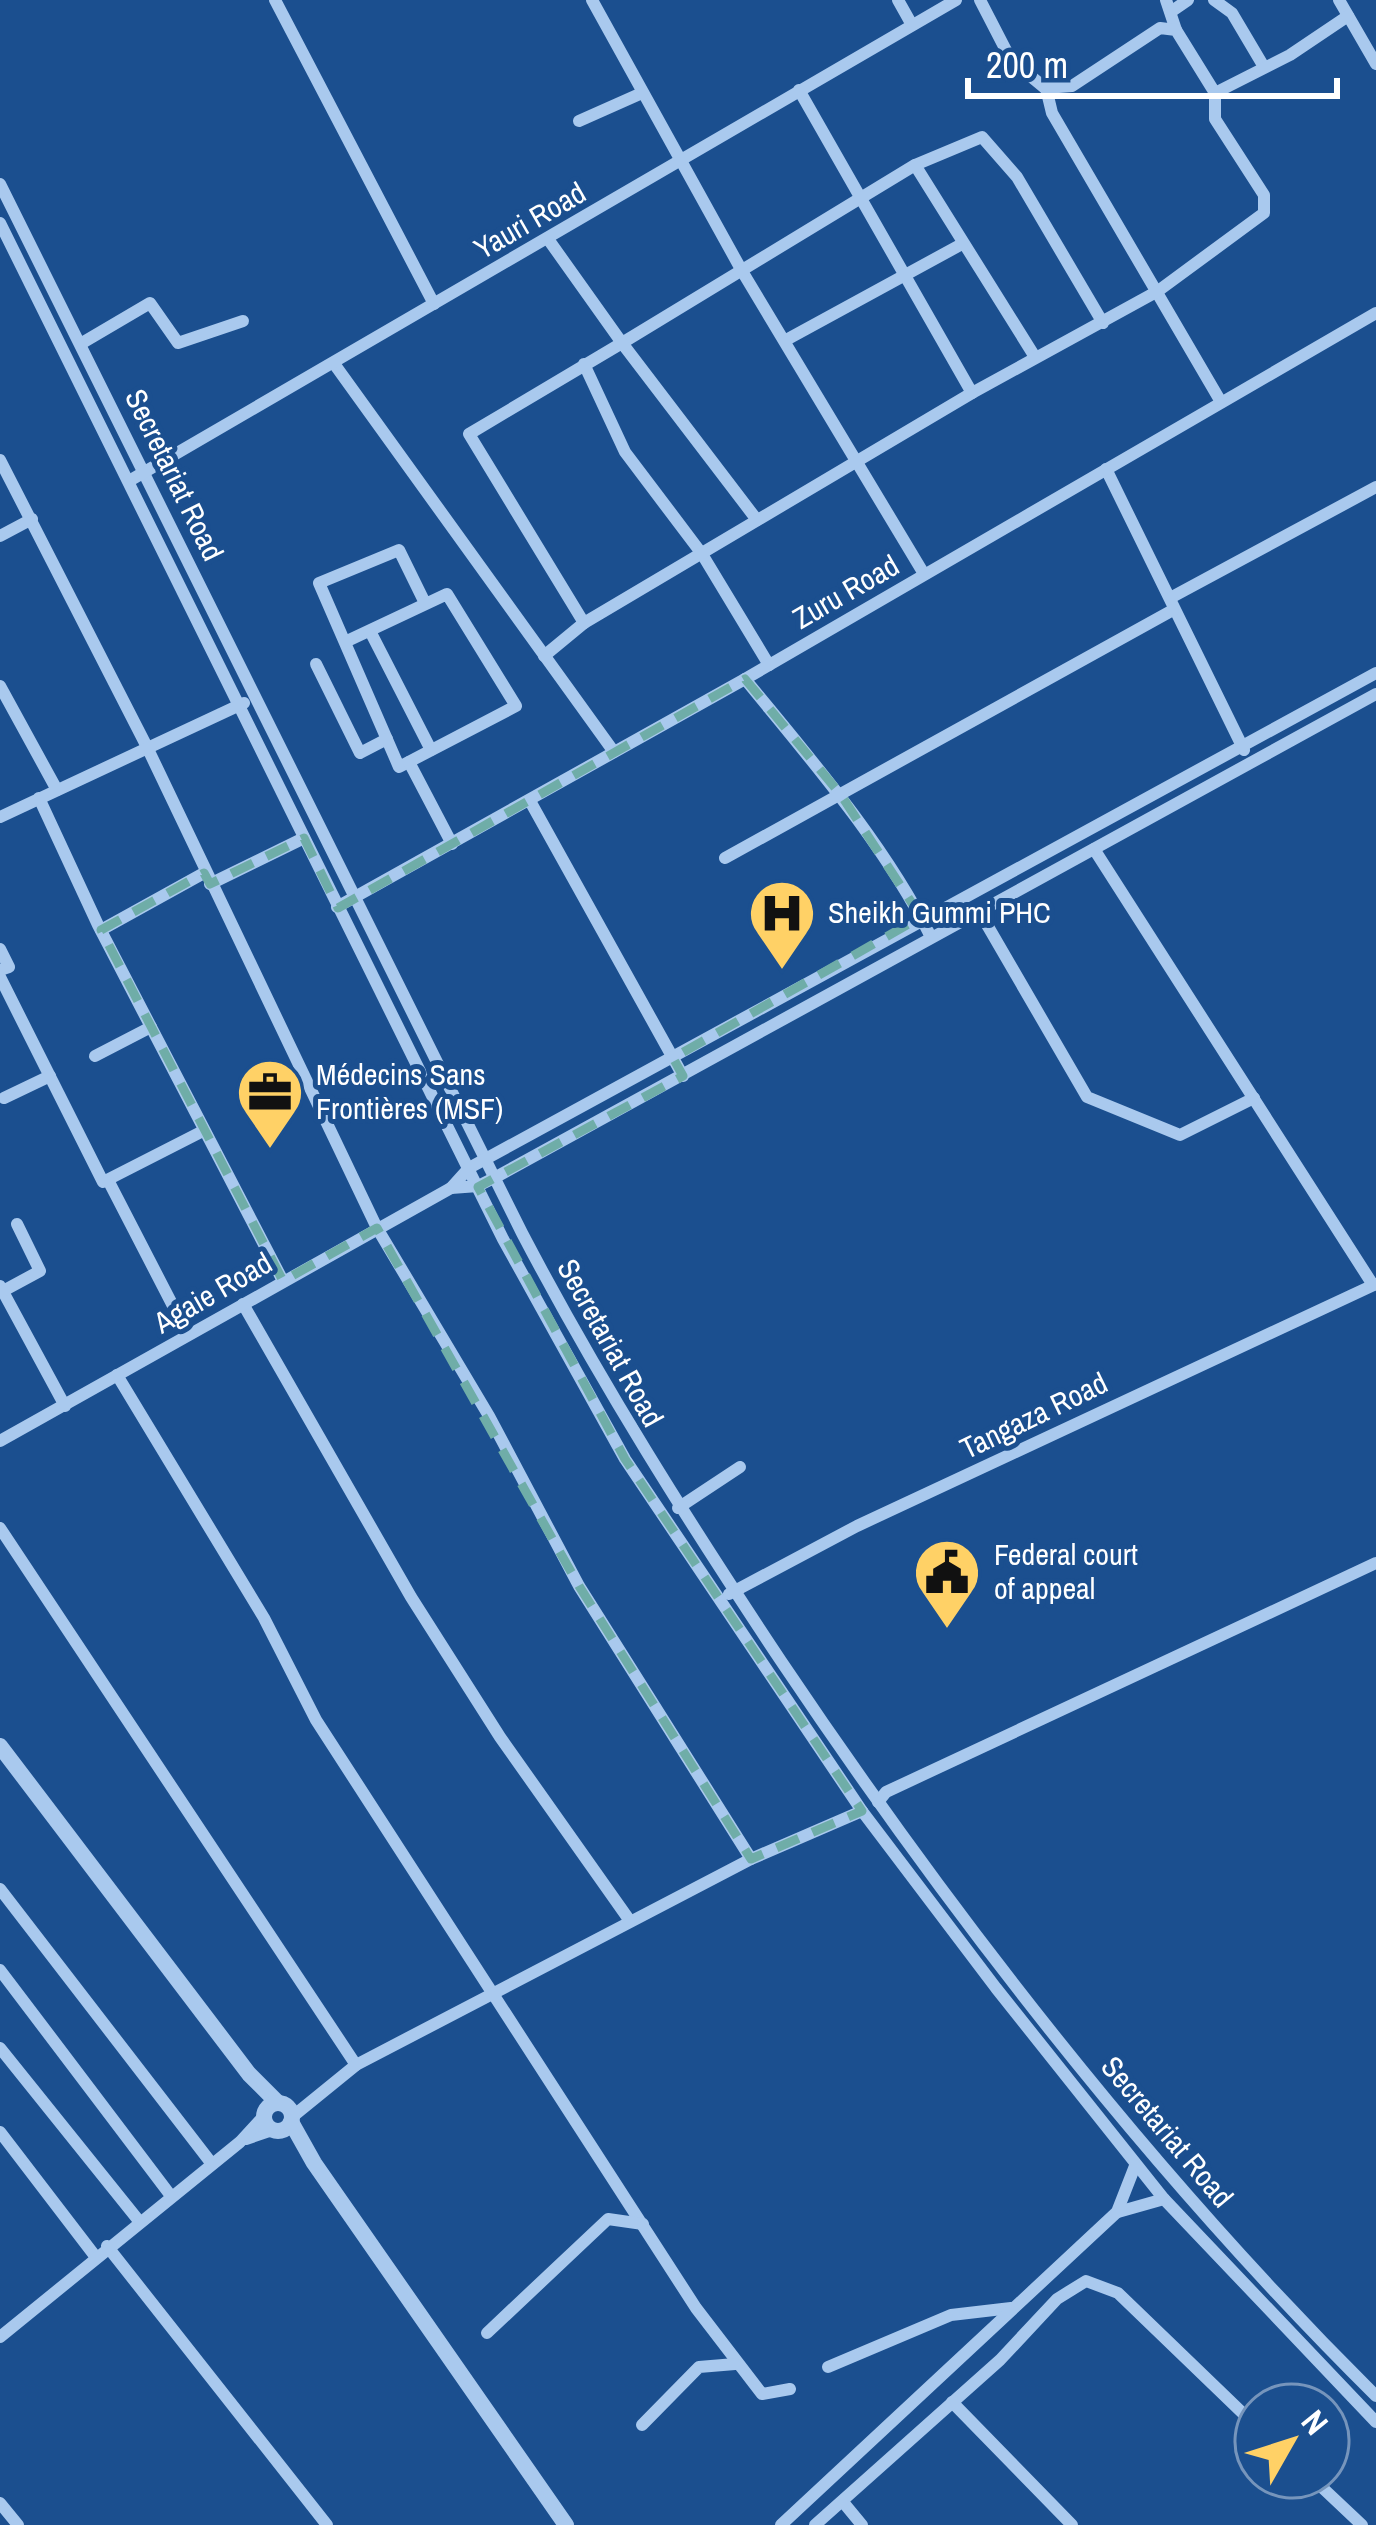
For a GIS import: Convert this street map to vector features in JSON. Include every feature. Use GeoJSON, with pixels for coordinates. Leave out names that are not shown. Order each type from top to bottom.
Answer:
{"type":"FeatureCollection","features":[{"type":"Feature","properties":{"kind":"street"},"geometry":{"type":"LineString","coordinates":[[275,0],[434,304]]}},
{"type":"Feature","properties":{"kind":"street"},"geometry":{"type":"LineString","coordinates":[[592,0],[742,271],[924,574]]}},
{"type":"Feature","properties":{"kind":"street"},"geometry":{"type":"LineString","coordinates":[[898,0],[913,25]]}},
{"type":"Feature","properties":{"kind":"street","name":"Yauri Road"},"geometry":{"type":"LineString","coordinates":[[129,482],[956,0]]}},
{"type":"Feature","properties":{"kind":"street"},"geometry":{"type":"LineString","coordinates":[[980,0],[1011,60],[1046,88],[1061,128],[1221,402]]}},
{"type":"Feature","properties":{"kind":"street"},"geometry":{"type":"LineString","coordinates":[[544,656],[584,623],[857,460],[1158,291],[1258,219],[1267,205],[1216,119],[1215,93],[1176,30],[1168,5],[1188,0]]}},
{"type":"Feature","properties":{"kind":"street"},"geometry":{"type":"LineString","coordinates":[[1214,0],[1232,13],[1264,67]]}},
{"type":"Feature","properties":{"kind":"street"},"geometry":{"type":"LineString","coordinates":[[1339,0],[1376,64]]}},
{"type":"Feature","properties":{"kind":"street"},"geometry":{"type":"LineString","coordinates":[[1215,93],[1348,16]]}},
{"type":"Feature","properties":{"kind":"street"},"geometry":{"type":"LineString","coordinates":[[1046,88],[1072,86],[1160,28],[1176,30]]}},
{"type":"Feature","properties":{"kind":"street"},"geometry":{"type":"LineString","coordinates":[[799,90],[972,393]]}},
{"type":"Feature","properties":{"kind":"street"},"geometry":{"type":"LineString","coordinates":[[579,121],[642,93]]}},
{"type":"Feature","properties":{"kind":"street"},"geometry":{"type":"LineString","coordinates":[[584,623],[469,434],[915,165],[974,138],[989,141],[1102,323]]}},
{"type":"Feature","properties":{"kind":"street"},"geometry":{"type":"LineString","coordinates":[[915,165],[1035,357]]}},
{"type":"Feature","properties":{"kind":"street","name":"Secretariat Road"},"geometry":{"type":"LineString","coordinates":[[0,184],[591,1364],[678,1508],[878,1802],[1172,2179],[1376,2396]]}},
{"type":"Feature","properties":{"kind":"street","name":"Secretariat Road"},"geometry":{"type":"LineString","coordinates":[[0,223],[7,252],[129,482],[337,907],[579,1382],[719,1601],[862,1811],[1135,2166],[1376,2422]]}},
{"type":"Feature","properties":{"kind":"street"},"geometry":{"type":"LineString","coordinates":[[548,239],[758,520]]}},
{"type":"Feature","properties":{"kind":"street"},"geometry":{"type":"LineString","coordinates":[[786,340],[962,244]]}},
{"type":"Feature","properties":{"kind":"street"},"geometry":{"type":"LineString","coordinates":[[82,343],[150,302],[178,343],[243,321]]}},
{"type":"Feature","properties":{"kind":"street","name":"Zuru Road"},"geometry":{"type":"LineString","coordinates":[[337,907],[746,679],[1376,313]]}},
{"type":"Feature","properties":{"kind":"street"},"geometry":{"type":"LineString","coordinates":[[584,364],[625,452],[702,554],[769,665]]}},
{"type":"Feature","properties":{"kind":"street"},"geometry":{"type":"LineString","coordinates":[[335,365],[614,752]]}},
{"type":"Feature","properties":{"kind":"street"},"geometry":{"type":"LineString","coordinates":[[0,460],[147,748],[376,1228],[489,1416],[579,1586],[751,1859]]}},
{"type":"Feature","properties":{"kind":"street"},"geometry":{"type":"LineString","coordinates":[[1106,469],[1250,762]]}},
{"type":"Feature","properties":{"kind":"street"},"geometry":{"type":"LineString","coordinates":[[725,858],[1376,487]]}},
{"type":"Feature","properties":{"kind":"street"},"geometry":{"type":"LineString","coordinates":[[0,536],[32,519]]}},
{"type":"Feature","properties":{"kind":"street"},"geometry":{"type":"LineString","coordinates":[[345,642],[446,594],[516,706],[399,767],[319,583],[399,550],[425,603]]}},
{"type":"Feature","properties":{"kind":"street"},"geometry":{"type":"LineString","coordinates":[[370,631],[431,750]]}},
{"type":"Feature","properties":{"kind":"street"},"geometry":{"type":"LineString","coordinates":[[316,664],[360,752],[387,739]]}},
{"type":"Feature","properties":{"kind":"street"},"geometry":{"type":"LineString","coordinates":[[451,1188],[486,1158],[1376,673]]}},
{"type":"Feature","properties":{"kind":"street"},"geometry":{"type":"LineString","coordinates":[[746,679],[841,795],[931,937]]}},
{"type":"Feature","properties":{"kind":"street"},"geometry":{"type":"LineString","coordinates":[[451,1188],[478,1186],[496,1177],[1370,697],[1355,684]]}},
{"type":"Feature","properties":{"kind":"street"},"geometry":{"type":"LineString","coordinates":[[0,686],[57,790]]}},
{"type":"Feature","properties":{"kind":"street"},"geometry":{"type":"LineString","coordinates":[[0,817],[256,698]]}},
{"type":"Feature","properties":{"kind":"street"},"geometry":{"type":"LineString","coordinates":[[409,762],[452,844]]}},
{"type":"Feature","properties":{"kind":"street"},"geometry":{"type":"LineString","coordinates":[[38,798],[283,1281]]}},
{"type":"Feature","properties":{"kind":"street"},"geometry":{"type":"LineString","coordinates":[[530,801],[683,1076]]}},
{"type":"Feature","properties":{"kind":"street"},"geometry":{"type":"LineString","coordinates":[[101,930],[207,878],[304,838]]}},
{"type":"Feature","properties":{"kind":"street"},"geometry":{"type":"LineString","coordinates":[[1094,849],[1375,1285]]}},
{"type":"Feature","properties":{"kind":"street"},"geometry":{"type":"LineString","coordinates":[[979,910],[1087,1097],[1180,1135],[1254,1098]]}},
{"type":"Feature","properties":{"kind":"street"},"geometry":{"type":"LineString","coordinates":[[0,949],[9,967],[0,974],[104,1183],[203,1131]]}},
{"type":"Feature","properties":{"kind":"street"},"geometry":{"type":"LineString","coordinates":[[95,1057],[151,1027]]}},
{"type":"Feature","properties":{"kind":"street"},"geometry":{"type":"LineString","coordinates":[[4,1098],[50,1076]]}},
{"type":"Feature","properties":{"kind":"street"},"geometry":{"type":"LineString","coordinates":[[108,1180],[188,1335]]}},
{"type":"Feature","properties":{"kind":"street","name":"Agaie Road"},"geometry":{"type":"LineString","coordinates":[[0,1441],[451,1188]]}},
{"type":"Feature","properties":{"kind":"street"},"geometry":{"type":"LineString","coordinates":[[16,1224],[40,1271],[1,1288],[64,1406]]}},
{"type":"Feature","properties":{"kind":"street","name":"Tangaza Road"},"geometry":{"type":"LineString","coordinates":[[719,1601],[857,1526],[1375,1285]]}},
{"type":"Feature","properties":{"kind":"street"},"geometry":{"type":"LineString","coordinates":[[243,1304],[436,1637],[630,1922]]}},
{"type":"Feature","properties":{"kind":"street"},"geometry":{"type":"LineString","coordinates":[[118,1376],[264,1618],[316,1720],[735,2364],[764,2396],[790,2389]]}},
{"type":"Feature","properties":{"kind":"street"},"geometry":{"type":"LineString","coordinates":[[678,1508],[740,1467]]}},
{"type":"Feature","properties":{"kind":"street"},"geometry":{"type":"LineString","coordinates":[[0,1528],[356,2066]]}},
{"type":"Feature","properties":{"kind":"street"},"geometry":{"type":"LineString","coordinates":[[878,1802],[886,1792],[1376,1563]]}},
{"type":"Feature","properties":{"kind":"street"},"geometry":{"type":"LineString","coordinates":[[0,1747],[314,2163],[566,2525]]}},
{"type":"Feature","properties":{"kind":"street"},"geometry":{"type":"LineString","coordinates":[[0,2337],[240,2142],[356,2066],[751,1859],[862,1811]]}},
{"type":"Feature","properties":{"kind":"street"},"geometry":{"type":"LineString","coordinates":[[0,1889],[212,2164]]}},
{"type":"Feature","properties":{"kind":"street"},"geometry":{"type":"LineString","coordinates":[[0,1970],[171,2196]]}},
{"type":"Feature","properties":{"kind":"street"},"geometry":{"type":"LineString","coordinates":[[0,2048],[139,2221]]}},
{"type":"Feature","properties":{"kind":"street"},"geometry":{"type":"LineString","coordinates":[[0,2132],[94,2256]]}},
{"type":"Feature","properties":{"kind":"street"},"geometry":{"type":"LineString","coordinates":[[781,2525],[1117,2212],[1135,2166]]}},
{"type":"Feature","properties":{"kind":"street"},"geometry":{"type":"LineString","coordinates":[[1117,2212],[1164,2199]]}},
{"type":"Feature","properties":{"kind":"street"},"geometry":{"type":"LineString","coordinates":[[487,2333],[608,2219],[644,2224]]}},
{"type":"Feature","properties":{"kind":"street"},"geometry":{"type":"LineString","coordinates":[[107,2246],[327,2525]]}},
{"type":"Feature","properties":{"kind":"street"},"geometry":{"type":"LineString","coordinates":[[815,2525],[952,2402],[1057,2299],[1086,2281],[1118,2294],[1232,2403]]}},
{"type":"Feature","properties":{"kind":"street"},"geometry":{"type":"LineString","coordinates":[[828,2367],[951,2315],[1012,2308]]}},
{"type":"Feature","properties":{"kind":"street"},"geometry":{"type":"LineString","coordinates":[[642,2425],[699,2367],[735,2364]]}},
{"type":"Feature","properties":{"kind":"street"},"geometry":{"type":"LineString","coordinates":[[952,2402],[1072,2525]]}},
{"type":"Feature","properties":{"kind":"street"},"geometry":{"type":"LineString","coordinates":[[1336,2501],[1362,2525]]}},
{"type":"Feature","properties":{"kind":"street"},"geometry":{"type":"LineString","coordinates":[[843,2502],[862,2525]]}},
{"type":"Feature","properties":{"kind":"street"},"geometry":{"type":"LineString","coordinates":[[0,2503],[18,2525]]}},
{"type":"Feature","properties":{"kind":"highlighted area"},"geometry":{"type":"Polygon","coordinates":[[[745,679],[841,795],[921,917],[673,1058],[683,1076],[478,1187],[625,1459],[862,1811],[751,1859],[579,1586],[377,1228],[283,1281],[101,930],[204,873],[210,884],[304,838],[338,908],[745,679]]]}},
{"type":"Feature","properties":{"kind":"place","name":"Sheikh Gummi PHC"},"geometry":{"type":"Point","coordinates":[782,972]}},
{"type":"Feature","properties":{"kind":"place","name":"Médecins Sans Frontières (MSF)"},"geometry":{"type":"Point","coordinates":[270,1151]}},
{"type":"Feature","properties":{"kind":"place","name":"Federal court of appeal"},"geometry":{"type":"Point","coordinates":[947,1631]}}]}
